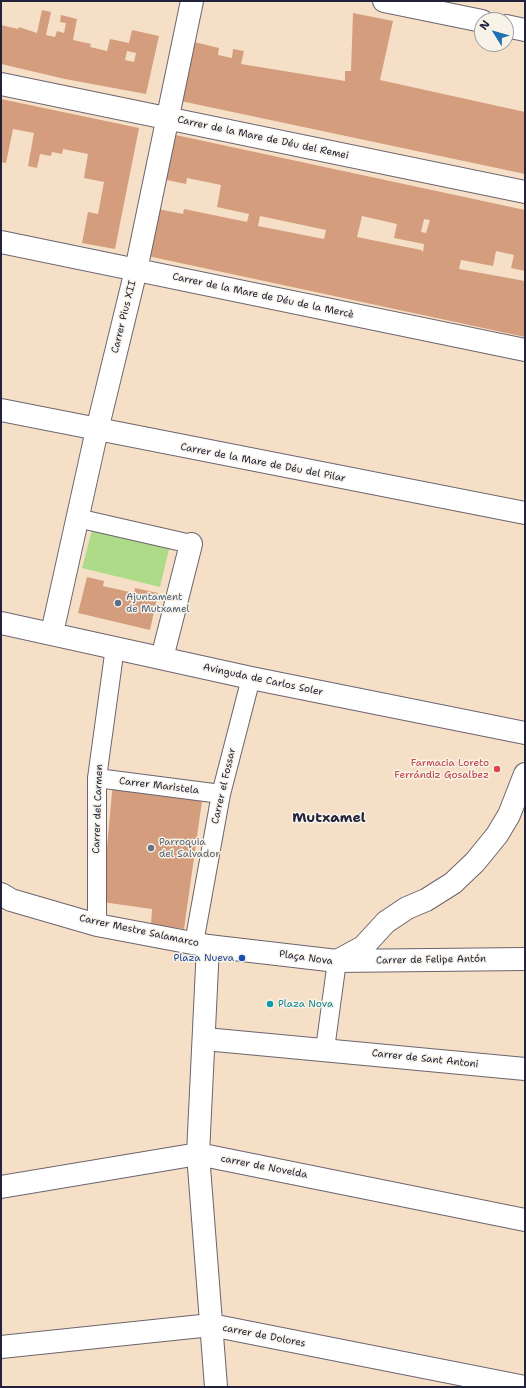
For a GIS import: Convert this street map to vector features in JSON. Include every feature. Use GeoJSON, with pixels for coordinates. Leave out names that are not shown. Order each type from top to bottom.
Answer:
{"type":"FeatureCollection","features":[{"type":"Feature","properties":{"kind":"street","name":"Carrer Pius XII"},"geometry":{"type":"LineString","coordinates":[[52,633],[97,430],[136,270],[192,1]]}},
{"type":"Feature","properties":{"kind":"street"},"geometry":{"type":"LineString","coordinates":[[384,1],[474,19]]}},
{"type":"Feature","properties":{"kind":"street"},"geometry":{"type":"LineString","coordinates":[[514,28],[525,30]]}},
{"type":"Feature","properties":{"kind":"street","name":"Carrer de la Mare de Déu del Remei"},"geometry":{"type":"LineString","coordinates":[[1,84],[525,192]]}},
{"type":"Feature","properties":{"kind":"street","name":"Carrer de la Mare de Déu de la Mercè"},"geometry":{"type":"LineString","coordinates":[[1,242],[525,350]]}},
{"type":"Feature","properties":{"kind":"street","name":"Carrer de la Mare de Déu del Pilar"},"geometry":{"type":"LineString","coordinates":[[1,410],[525,513]]}},
{"type":"Feature","properties":{"kind":"street"},"geometry":{"type":"LineString","coordinates":[[77,518],[191,544],[162,658]]}},
{"type":"Feature","properties":{"kind":"street","name":"Avinguda de Carlos Soler"},"geometry":{"type":"LineString","coordinates":[[1,622],[251,678],[525,734]]}},
{"type":"Feature","properties":{"kind":"street","name":"Carrer del Carmen"},"geometry":{"type":"LineString","coordinates":[[97,925],[97,778],[114,647]]}},
{"type":"Feature","properties":{"kind":"street","name":"Carrer el Fossar"},"geometry":{"type":"LineString","coordinates":[[201,944],[221,794],[251,678]]}},
{"type":"Feature","properties":{"kind":"street"},"geometry":{"type":"LineString","coordinates":[[337,961],[363,947],[386,922],[402,911],[426,900],[453,883],[475,862],[509,815],[525,774]]}},
{"type":"Feature","properties":{"kind":"street","name":"Carrer Maristela"},"geometry":{"type":"LineString","coordinates":[[97,778],[221,794]]}},
{"type":"Feature","properties":{"kind":"street","name":"Carrer Mestre Salamarco"},"geometry":{"type":"LineString","coordinates":[[1,894],[11,900],[97,925],[201,944]]}},
{"type":"Feature","properties":{"kind":"street"},"geometry":{"type":"LineString","coordinates":[[201,944],[205,1039],[198,1154],[216,1387]]}},
{"type":"Feature","properties":{"kind":"street","name":"Plaça Nova"},"geometry":{"type":"LineString","coordinates":[[201,944],[337,961],[325,1049]]}},
{"type":"Feature","properties":{"kind":"street","name":"Carrer de Felipe Antón"},"geometry":{"type":"LineString","coordinates":[[337,961],[525,959]]}},
{"type":"Feature","properties":{"kind":"street"},"geometry":{"type":"LineString","coordinates":[[205,1039],[325,1049]]}},
{"type":"Feature","properties":{"kind":"street","name":"Carrer de Sant Antoni"},"geometry":{"type":"LineString","coordinates":[[325,1049],[525,1069]]}},
{"type":"Feature","properties":{"kind":"street","name":"carrer de Novelda"},"geometry":{"type":"LineString","coordinates":[[1,1187],[198,1154],[525,1220]]}},
{"type":"Feature","properties":{"kind":"street","name":"carrer de Dolores"},"geometry":{"type":"LineString","coordinates":[[1,1347],[211,1325],[521,1387]]}},
{"type":"Feature","properties":{"kind":"green space"},"geometry":{"type":"Polygon","coordinates":[[[95,519],[172,537],[160,587],[82,568],[95,519]]]}},
{"type":"Feature","properties":{"kind":"building"},"geometry":{"type":"Polygon","coordinates":[[[42,10],[51,12],[46,35],[55,37],[57,31],[64,33],[66,23],[60,22],[61,15],[77,19],[73,40],[91,44],[90,47],[107,51],[110,39],[129,43],[132,30],[159,36],[146,94],[65,79],[1,64],[1,25],[18,29],[19,27],[37,33],[42,10]],[[127,51],[125,60],[134,62],[136,53],[127,51]]]}},
{"type":"Feature","properties":{"kind":"building"},"geometry":{"type":"Polygon","coordinates":[[[353,13],[393,21],[380,80],[525,112],[525,174],[176,100],[190,41],[219,48],[218,55],[232,58],[233,49],[244,51],[241,64],[345,81],[345,71],[351,71],[353,13]]]}},
{"type":"Feature","properties":{"kind":"building"},"geometry":{"type":"Polygon","coordinates":[[[1,99],[139,128],[115,249],[82,243],[88,212],[98,214],[104,182],[84,178],[88,154],[63,149],[62,154],[52,152],[51,156],[40,154],[37,168],[28,166],[34,133],[13,129],[6,163],[1,162],[1,99]]]}},
{"type":"Feature","properties":{"kind":"building"},"geometry":{"type":"Polygon","coordinates":[[[171,134],[525,210],[525,271],[511,268],[514,255],[496,251],[493,266],[461,260],[459,269],[525,281],[525,337],[143,255],[153,208],[183,214],[184,209],[247,222],[249,214],[217,207],[221,185],[187,178],[186,184],[162,179],[171,134]],[[260,216],[258,226],[324,239],[326,230],[260,216]],[[362,216],[357,237],[421,250],[423,252],[424,244],[394,238],[397,224],[362,216]],[[424,219],[421,232],[426,233],[430,220],[424,219]]]}},
{"type":"Feature","properties":{"kind":"building","name":"Ajuntament de Mutxamel"},"geometry":{"type":"Polygon","coordinates":[[[87,577],[104,581],[103,586],[134,593],[135,588],[158,593],[150,630],[78,613],[87,577]]]}},
{"type":"Feature","properties":{"kind":"building","name":"Parroquia del Salvador"},"geometry":{"type":"Polygon","coordinates":[[[113,782],[203,794],[184,929],[151,924],[152,909],[102,902],[113,782]]]}},
{"type":"Feature","properties":{"kind":"place","name":"Ajuntament de Mutxamel"},"geometry":{"type":"Point","coordinates":[118,603]}},
{"type":"Feature","properties":{"kind":"place","name":"Farmacia Loreto Ferrándiz Gosalbez"},"geometry":{"type":"Point","coordinates":[497,769]}},
{"type":"Feature","properties":{"kind":"place","name":"Parroquia del Salvador"},"geometry":{"type":"Point","coordinates":[151,848]}},
{"type":"Feature","properties":{"kind":"place","name":"Plaza Nueva"},"geometry":{"type":"Point","coordinates":[242,958]}},
{"type":"Feature","properties":{"kind":"place","name":"Plaza Nova"},"geometry":{"type":"Point","coordinates":[270,1004]}},
{"type":"Feature","properties":{"kind":"district","name":"Mutxamel"},"geometry":{"type":"Point","coordinates":[329,818]}}]}
